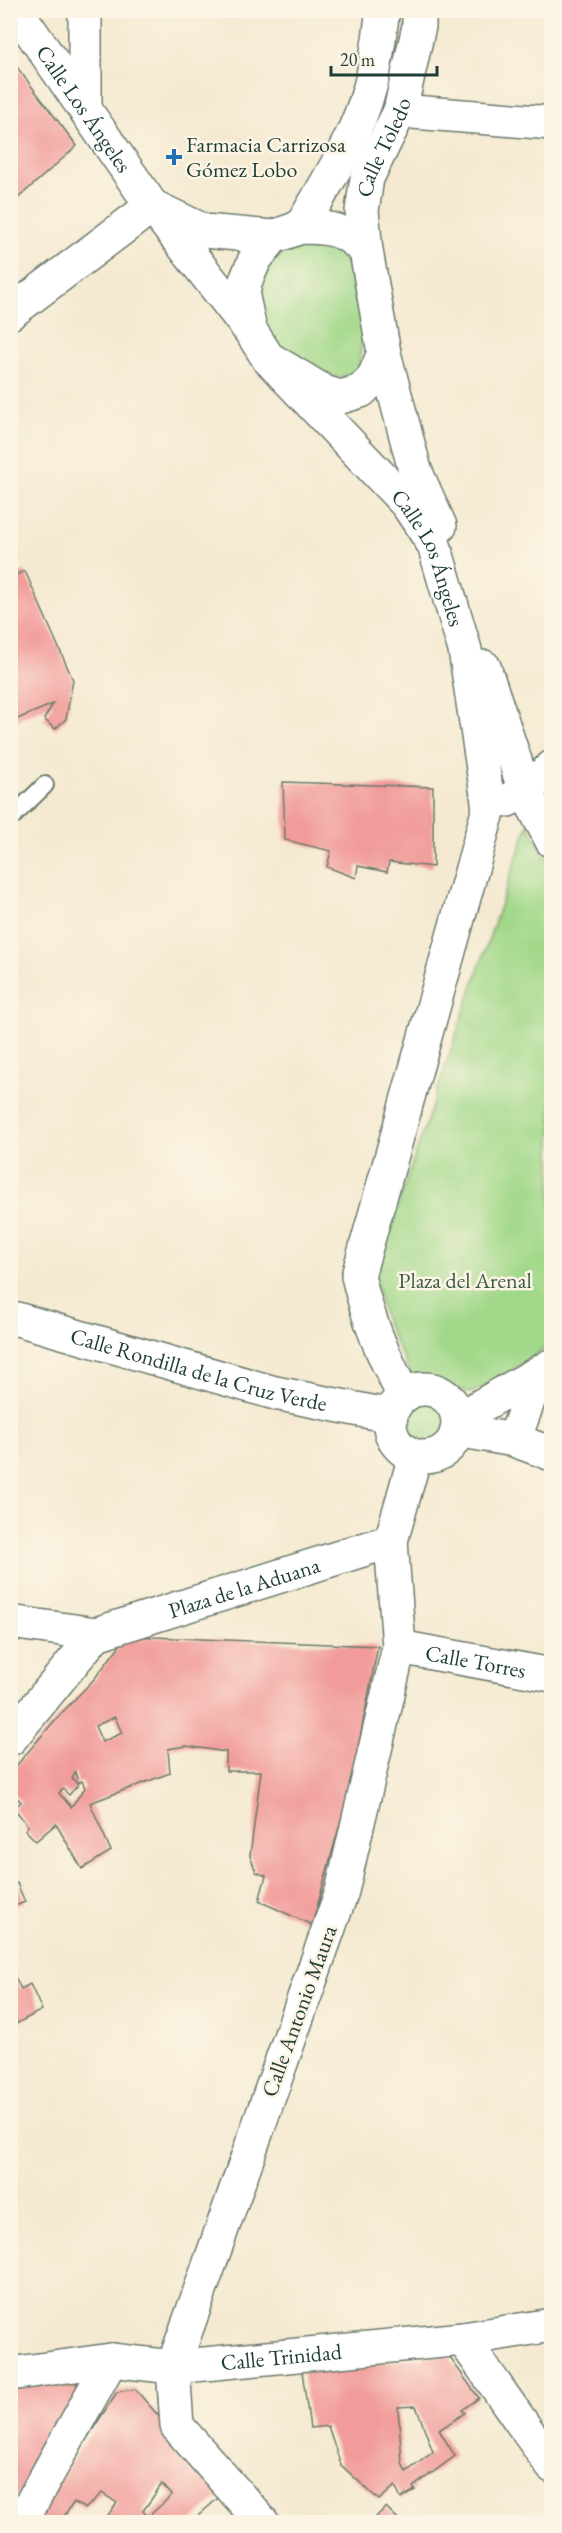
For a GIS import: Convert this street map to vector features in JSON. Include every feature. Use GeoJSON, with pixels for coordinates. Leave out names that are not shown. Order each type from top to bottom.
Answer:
{"type":"FeatureCollection","features":[{"type":"Feature","properties":{"kind":"street","name":"Calle Los Ángeles"},"geometry":{"type":"LineString","coordinates":[[16,10],[152,206],[218,293],[250,330]]}},
{"type":"Feature","properties":{"kind":"street"},"geometry":{"type":"LineString","coordinates":[[85,10],[85,110]]}},
{"type":"Feature","properties":{"kind":"street","name":"Calle Toledo"},"geometry":{"type":"LineString","coordinates":[[287,232],[335,169],[361,114],[371,86],[383,10]]}},
{"type":"Feature","properties":{"kind":"street","name":"Calle Toledo"},"geometry":{"type":"LineString","coordinates":[[366,251],[362,211],[367,178],[400,111],[419,26],[419,10]]}},
{"type":"Feature","properties":{"kind":"street"},"geometry":{"type":"LineString","coordinates":[[400,111],[552,123]]}},
{"type":"Feature","properties":{"kind":"street","name":"Calle Los Ángeles"},"geometry":{"type":"LineString","coordinates":[[152,206],[204,231],[287,232]]}},
{"type":"Feature","properties":{"kind":"street"},"geometry":{"type":"LineString","coordinates":[[10,313],[152,206]]}},
{"type":"Feature","properties":{"kind":"street"},"geometry":{"type":"LineString","coordinates":[[334,229],[356,240],[366,251],[384,353],[373,380],[361,391],[341,397],[326,393],[268,358],[250,330],[243,297],[245,283],[255,259],[287,232],[334,229]]}},
{"type":"Feature","properties":{"kind":"street","name":"Calle Los Ángeles"},"geometry":{"type":"LineString","coordinates":[[384,353],[415,470],[442,531],[525,791]]}},
{"type":"Feature","properties":{"kind":"street","name":"Calle Los Ángeles"},"geometry":{"type":"LineString","coordinates":[[268,358],[407,504],[434,545],[465,650],[489,808]]}},
{"type":"Feature","properties":{"kind":"street"},"geometry":{"type":"LineString","coordinates":[[397,1406],[423,1389],[442,1395],[455,1410],[457,1425],[453,1441],[436,1455],[426,1457],[415,1456],[400,1447],[395,1440],[392,1433],[397,1406],[368,1317],[358,1276],[489,808],[525,791],[552,767]]}},
{"type":"Feature","properties":{"kind":"street"},"geometry":{"type":"LineString","coordinates":[[525,791],[552,841]]}},
{"type":"Feature","properties":{"kind":"street","name":"Calle Rondilla de la Cruz Verde"},"geometry":{"type":"LineString","coordinates":[[10,1317],[275,1393],[397,1406]]}},
{"type":"Feature","properties":{"kind":"street"},"geometry":{"type":"LineString","coordinates":[[457,1425],[545,1369]]}},
{"type":"Feature","properties":{"kind":"street"},"geometry":{"type":"LineString","coordinates":[[514,1440],[545,1369]]}},
{"type":"Feature","properties":{"kind":"street"},"geometry":{"type":"LineString","coordinates":[[457,1425],[514,1440],[552,1454]]}},
{"type":"Feature","properties":{"kind":"street"},"geometry":{"type":"LineString","coordinates":[[399,1647],[391,1541],[415,1456]]}},
{"type":"Feature","properties":{"kind":"street","name":"Plaza de la Aduana"},"geometry":{"type":"LineString","coordinates":[[96,1634],[391,1541]]}},
{"type":"Feature","properties":{"kind":"street"},"geometry":{"type":"LineString","coordinates":[[10,1622],[96,1634]]}},
{"type":"Feature","properties":{"kind":"street"},"geometry":{"type":"LineString","coordinates":[[10,1739],[96,1634]]}},
{"type":"Feature","properties":{"kind":"street","name":"Calle Torres"},"geometry":{"type":"LineString","coordinates":[[399,1647],[552,1675]]}},
{"type":"Feature","properties":{"kind":"street","name":"Calle Antonio Maura"},"geometry":{"type":"LineString","coordinates":[[173,2367],[342,1891],[399,1647]]}},
{"type":"Feature","properties":{"kind":"street","name":"Calle Trinidad"},"geometry":{"type":"LineString","coordinates":[[10,2374],[111,2360],[173,2367],[464,2340],[552,2325]]}},
{"type":"Feature","properties":{"kind":"street"},"geometry":{"type":"LineString","coordinates":[[464,2340],[552,2466]]}},
{"type":"Feature","properties":{"kind":"street"},"geometry":{"type":"LineString","coordinates":[[21,2523],[111,2360]]}},
{"type":"Feature","properties":{"kind":"street"},"geometry":{"type":"LineString","coordinates":[[173,2367],[177,2426],[262,2523]]}},
{"type":"Feature","properties":{"kind":"lane"},"geometry":{"type":"LineString","coordinates":[[10,819],[45,785]]}},
{"type":"Feature","properties":{"kind":"green space"},"geometry":{"type":"Polygon","coordinates":[[[312,243],[335,251],[347,264],[362,288],[366,313],[358,369],[341,378],[317,371],[273,343],[261,317],[258,293],[265,269],[286,249],[312,243]]]}},
{"type":"Feature","properties":{"kind":"green space","name":"Plaza del Arenal"},"geometry":{"type":"Polygon","coordinates":[[[528,824],[552,868],[551,1344],[493,1384],[469,1393],[410,1373],[385,1321],[374,1276],[528,824]]]}},
{"type":"Feature","properties":{"kind":"green space"},"geometry":{"type":"Polygon","coordinates":[[[427,1399],[442,1405],[448,1420],[442,1435],[427,1441],[412,1435],[406,1420],[412,1405],[427,1399]]]}},
{"type":"Feature","properties":{"kind":"building"},"geometry":{"type":"Polygon","coordinates":[[[10,58],[77,146],[10,205],[10,102],[14,100],[10,95],[10,58]]]}},
{"type":"Feature","properties":{"kind":"building"},"geometry":{"type":"Polygon","coordinates":[[[25,571],[73,680],[66,719],[55,729],[44,719],[53,704],[10,722],[10,577],[25,571]]]}},
{"type":"Feature","properties":{"kind":"building"},"geometry":{"type":"Polygon","coordinates":[[[283,782],[433,787],[433,867],[389,862],[387,872],[358,866],[356,878],[327,867],[331,851],[285,840],[283,782]]]}},
{"type":"Feature","properties":{"kind":"building"},"geometry":{"type":"Polygon","coordinates":[[[127,1636],[378,1646],[351,1784],[312,1925],[259,1901],[266,1876],[256,1872],[250,1856],[261,1771],[226,1771],[226,1752],[186,1746],[168,1749],[170,1773],[90,1803],[111,1851],[82,1869],[56,1824],[36,1841],[25,1830],[28,1826],[14,1808],[21,1802],[10,1790],[10,1773],[55,1720],[95,1678],[127,1636]],[[115,1717],[95,1726],[102,1742],[122,1733],[115,1717]],[[75,1772],[72,1778],[78,1785],[69,1795],[63,1789],[59,1793],[71,1807],[85,1788],[82,1781],[78,1783],[75,1772]]]}},
{"type":"Feature","properties":{"kind":"building"},"geometry":{"type":"Polygon","coordinates":[[[17,1883],[25,1902],[10,1908],[10,1887],[17,1883]]]}},
{"type":"Feature","properties":{"kind":"building"},"geometry":{"type":"Polygon","coordinates":[[[10,1968],[21,1989],[30,1984],[42,2010],[10,2027],[10,1968]]]}},
{"type":"Feature","properties":{"kind":"building"},"geometry":{"type":"Polygon","coordinates":[[[448,2355],[479,2398],[462,2410],[465,2413],[439,2430],[455,2456],[413,2487],[415,2490],[401,2499],[395,2486],[379,2500],[341,2465],[328,2426],[310,2428],[302,2371],[448,2355]],[[416,2406],[398,2407],[402,2463],[406,2472],[433,2452],[416,2406]]]}},
{"type":"Feature","properties":{"kind":"building"},"geometry":{"type":"Polygon","coordinates":[[[69,2374],[81,2391],[10,2509],[10,2381],[69,2374]]]}},
{"type":"Feature","properties":{"kind":"building"},"geometry":{"type":"Polygon","coordinates":[[[135,2389],[225,2492],[191,2522],[103,2522],[117,2503],[102,2493],[85,2509],[74,2502],[60,2522],[45,2522],[36,2517],[117,2392],[135,2389]],[[162,2484],[143,2511],[148,2517],[172,2495],[162,2484]]]}},
{"type":"Feature","properties":{"kind":"building"},"geometry":{"type":"Polygon","coordinates":[[[386,2507],[401,2522],[371,2522],[386,2507]]]}},
{"type":"Feature","properties":{"kind":"place","name":"Farmacia Carrizosa Gómez Lobo"},"geometry":{"type":"Point","coordinates":[174,157]}}]}
